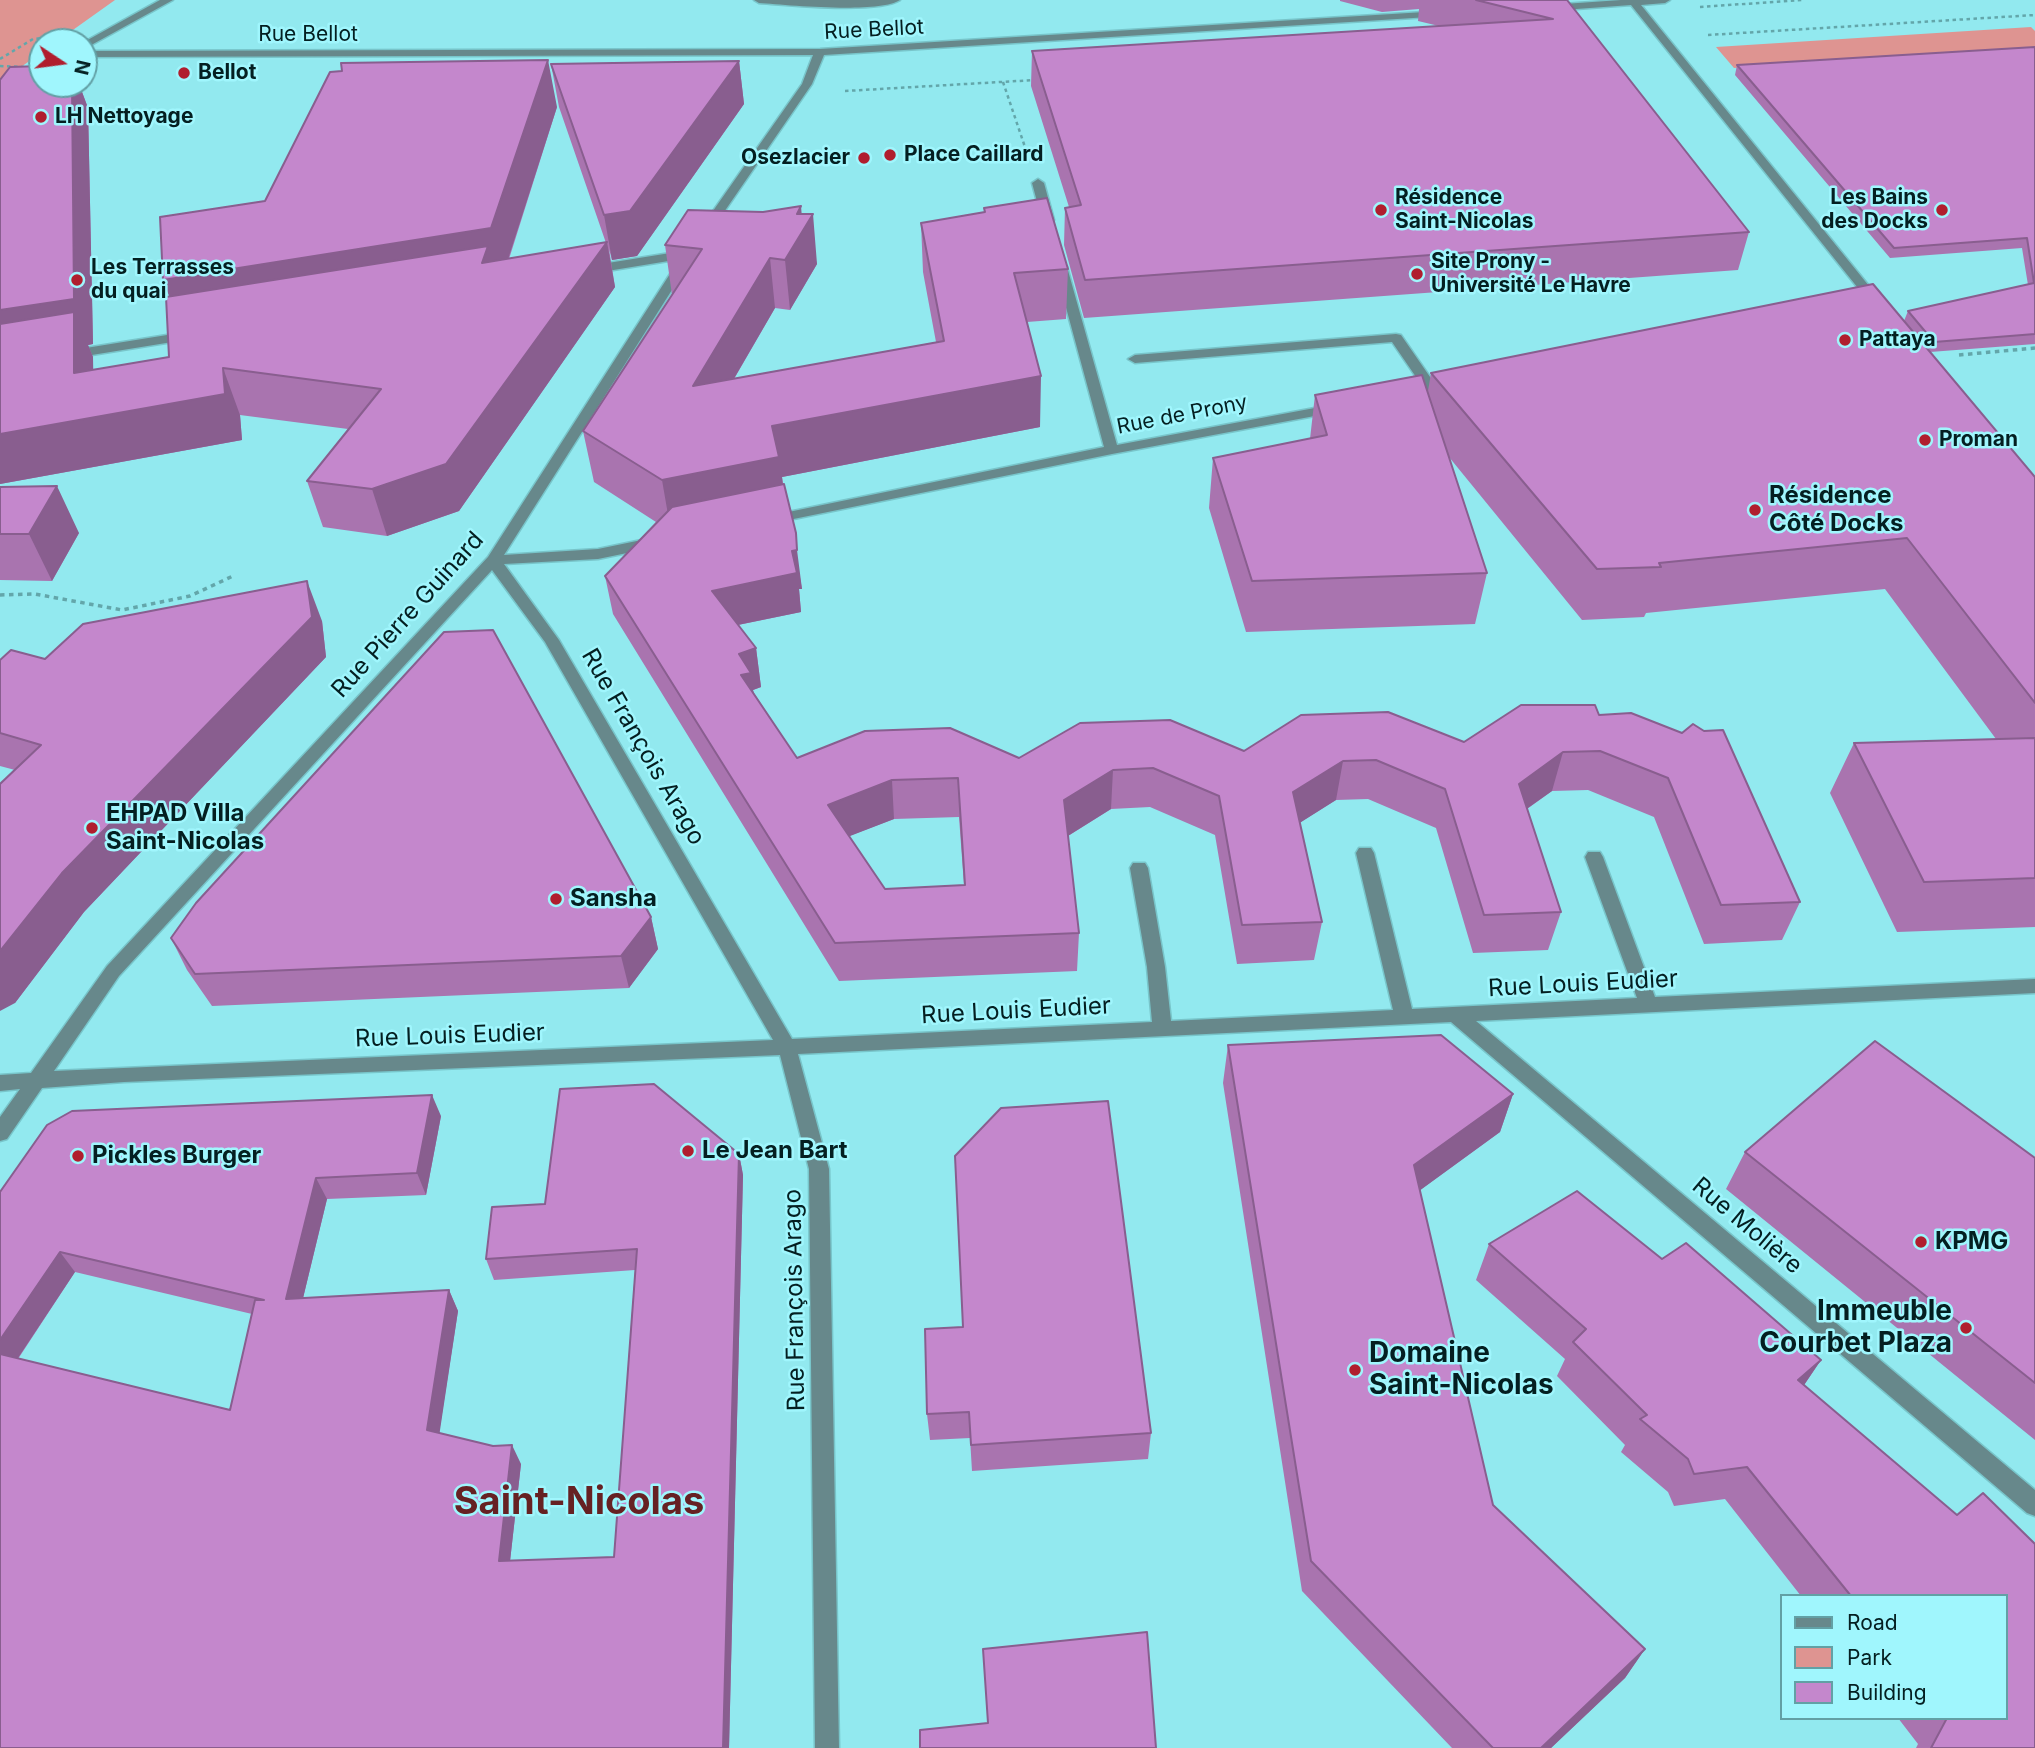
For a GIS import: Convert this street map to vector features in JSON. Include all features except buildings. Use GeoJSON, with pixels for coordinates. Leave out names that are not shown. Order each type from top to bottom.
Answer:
{"type":"FeatureCollection","features":[{"type":"Feature","properties":{"kind":"street"},"geometry":{"type":"LineString","coordinates":[[98,38],[168,0]]}},
{"type":"Feature","properties":{"kind":"street"},"geometry":{"type":"LineString","coordinates":[[760,0],[870,4],[895,0]]}},
{"type":"Feature","properties":{"kind":"street"},"geometry":{"type":"LineString","coordinates":[[1531,9],[1665,0]]}},
{"type":"Feature","properties":{"kind":"street"},"geometry":{"type":"LineString","coordinates":[[1634,2],[1883,311],[1860,310]]}},
{"type":"Feature","properties":{"kind":"street","name":"Rue Bellot"},"geometry":{"type":"LineString","coordinates":[[98,54],[820,52],[1449,14]]}},
{"type":"Feature","properties":{"kind":"street","name":"Rue Pierre Guinard"},"geometry":{"type":"LineString","coordinates":[[0,1133],[113,971],[493,560],[689,254],[807,83],[820,52]]}},
{"type":"Feature","properties":{"kind":"street"},"geometry":{"type":"LineString","coordinates":[[1038,183],[1111,450]]}},
{"type":"Feature","properties":{"kind":"street"},"geometry":{"type":"LineString","coordinates":[[569,273],[689,254]]}},
{"type":"Feature","properties":{"kind":"street"},"geometry":{"type":"LineString","coordinates":[[54,357],[203,333]]}},
{"type":"Feature","properties":{"kind":"street"},"geometry":{"type":"LineString","coordinates":[[1135,359],[1396,338],[1432,390]]}},
{"type":"Feature","properties":{"kind":"street","name":"Rue de Prony"},"geometry":{"type":"LineString","coordinates":[[748,524],[1111,450],[1352,405]]}},
{"type":"Feature","properties":{"kind":"street"},"geometry":{"type":"LineString","coordinates":[[493,560],[598,554],[668,540]]}},
{"type":"Feature","properties":{"kind":"street","name":"Rue François Arago"},"geometry":{"type":"LineString","coordinates":[[493,560],[551,640],[787,1047],[820,1169],[827,1748]]}},
{"type":"Feature","properties":{"kind":"street"},"geometry":{"type":"LineString","coordinates":[[1365,853],[1404,1017]]}},
{"type":"Feature","properties":{"kind":"street"},"geometry":{"type":"LineString","coordinates":[[1594,857],[1649,1005]]}},
{"type":"Feature","properties":{"kind":"street"},"geometry":{"type":"LineString","coordinates":[[1139,868],[1156,967],[1162,1029]]}},
{"type":"Feature","properties":{"kind":"street","name":"Rue Louis Eudier"},"geometry":{"type":"LineString","coordinates":[[0,1083],[34,1083],[137,1073],[787,1047],[2035,986]]}},
{"type":"Feature","properties":{"kind":"street","name":"Rue Molière"},"geometry":{"type":"LineString","coordinates":[[1456,1015],[2035,1505]]}},
{"type":"Feature","properties":{"kind":"path"},"geometry":{"type":"LineString","coordinates":[[1662,38],[2035,15]]}},
{"type":"Feature","properties":{"kind":"path"},"geometry":{"type":"LineString","coordinates":[[0,59],[28,41]]}},
{"type":"Feature","properties":{"kind":"path"},"geometry":{"type":"LineString","coordinates":[[0,66],[28,67]]}},
{"type":"Feature","properties":{"kind":"path"},"geometry":{"type":"LineString","coordinates":[[1000,74],[1038,183]]}},
{"type":"Feature","properties":{"kind":"path"},"geometry":{"type":"LineString","coordinates":[[879,89],[1045,79]]}},
{"type":"Feature","properties":{"kind":"path"},"geometry":{"type":"LineString","coordinates":[[1959,355],[2035,348]]}},
{"type":"Feature","properties":{"kind":"path"},"geometry":{"type":"LineString","coordinates":[[0,595],[35,594],[122,610],[190,596],[233,576]]}},
{"type":"Feature","properties":{"kind":"green space"},"geometry":{"type":"Polygon","coordinates":[[[0,0],[115,0],[76,28],[28,28],[28,62],[0,82],[0,0]]]}},
{"type":"Feature","properties":{"kind":"green space"},"geometry":{"type":"Polygon","coordinates":[[[2031,27],[2035,31],[2035,49],[1734,68],[1716,47],[2031,27]]]}},
{"type":"Feature","properties":{"kind":"place","name":"Bellot"},"geometry":{"type":"Point","coordinates":[184,73]}},
{"type":"Feature","properties":{"kind":"place","name":"LH Nettoyage"},"geometry":{"type":"Point","coordinates":[41,117]}},
{"type":"Feature","properties":{"kind":"place","name":"Place Caillard"},"geometry":{"type":"Point","coordinates":[890,155]}},
{"type":"Feature","properties":{"kind":"place","name":"Osezlacier"},"geometry":{"type":"Point","coordinates":[864,158]}},
{"type":"Feature","properties":{"kind":"place","name":"Résidence Saint-Nicolas"},"geometry":{"type":"Point","coordinates":[1381,210]}},
{"type":"Feature","properties":{"kind":"place","name":"Les Bains des Docks"},"geometry":{"type":"Point","coordinates":[1942,210]}},
{"type":"Feature","properties":{"kind":"place","name":"Site Prony - Université Le Havre"},"geometry":{"type":"Point","coordinates":[1417,274]}},
{"type":"Feature","properties":{"kind":"place","name":"Les Terrasses du quai"},"geometry":{"type":"Point","coordinates":[77,280]}},
{"type":"Feature","properties":{"kind":"place","name":"Pattaya"},"geometry":{"type":"Point","coordinates":[1845,340]}},
{"type":"Feature","properties":{"kind":"place","name":"Proman"},"geometry":{"type":"Point","coordinates":[1925,440]}},
{"type":"Feature","properties":{"kind":"place","name":"Résidence Côté Docks"},"geometry":{"type":"Point","coordinates":[1755,510]}},
{"type":"Feature","properties":{"kind":"place","name":"EHPAD Villa Saint-Nicolas"},"geometry":{"type":"Point","coordinates":[92,828]}},
{"type":"Feature","properties":{"kind":"place","name":"Sansha"},"geometry":{"type":"Point","coordinates":[556,899]}},
{"type":"Feature","properties":{"kind":"place","name":"Le Jean Bart"},"geometry":{"type":"Point","coordinates":[688,1151]}},
{"type":"Feature","properties":{"kind":"place","name":"Pickles Burger"},"geometry":{"type":"Point","coordinates":[78,1156]}},
{"type":"Feature","properties":{"kind":"place","name":"KPMG"},"geometry":{"type":"Point","coordinates":[1921,1242]}},
{"type":"Feature","properties":{"kind":"place","name":"Immeuble Courbet Plaza"},"geometry":{"type":"Point","coordinates":[1966,1328]}},
{"type":"Feature","properties":{"kind":"place","name":"Domaine Saint-Nicolas"},"geometry":{"type":"Point","coordinates":[1355,1370]}},
{"type":"Feature","properties":{"kind":"district","name":"Saint-Nicolas"},"geometry":{"type":"Point","coordinates":[579,1503]}}]}
